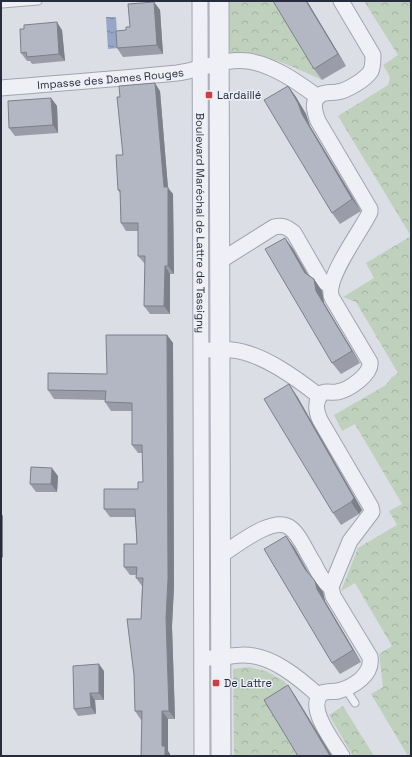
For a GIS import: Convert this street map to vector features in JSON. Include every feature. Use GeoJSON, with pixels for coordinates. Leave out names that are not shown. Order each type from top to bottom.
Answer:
{"type":"FeatureCollection","features":[{"type":"Feature","properties":{"kind":"street","name":"Boulevard Maréchal de Lattre de Tassigny"},"geometry":{"type":"LineString","coordinates":[[200,1],[202,756]]}},
{"type":"Feature","properties":{"kind":"street","name":"Boulevard Maréchal de Lattre de Tassigny"},"geometry":{"type":"LineString","coordinates":[[219,1],[221,756]]}},
{"type":"Feature","properties":{"kind":"street"},"geometry":{"type":"LineString","coordinates":[[331,587],[350,541],[372,512],[372,507],[320,420],[316,407],[319,396],[325,392],[341,391],[365,376],[370,366],[370,362],[332,298],[331,286],[350,245],[369,216],[370,209],[318,121],[314,108],[318,97],[322,94],[343,91],[366,76],[372,66],[373,55],[341,1]]}},
{"type":"Feature","properties":{"kind":"street"},"geometry":{"type":"LineString","coordinates":[[220,64],[234,60],[260,64],[282,73],[318,97]]}},
{"type":"Feature","properties":{"kind":"street","name":"Impasse des Dames Rouges"},"geometry":{"type":"LineString","coordinates":[[1,88],[179,73],[220,64]]}},
{"type":"Feature","properties":{"kind":"street","name":"Boulevard Maréchal de Lattre de Tassigny"},"geometry":{"type":"LineString","coordinates":[[220,261],[274,227],[281,225],[294,233],[321,280],[331,286]]}},
{"type":"Feature","properties":{"kind":"street","name":"Boulevard Maréchal de Lattre de Tassigny"},"geometry":{"type":"LineString","coordinates":[[201,350],[232,350],[259,358],[294,377],[319,396]]}},
{"type":"Feature","properties":{"kind":"street"},"geometry":{"type":"LineString","coordinates":[[221,555],[270,525],[279,523],[289,527],[296,534],[324,580],[331,587],[333,596],[370,660],[368,673],[345,688],[327,692],[319,696],[316,706],[316,712],[342,756]]}},
{"type":"Feature","properties":{"kind":"street"},"geometry":{"type":"LineString","coordinates":[[202,658],[221,658],[246,655],[258,657],[287,671],[319,696]]}},
{"type":"Feature","properties":{"kind":"lane"},"geometry":{"type":"LineString","coordinates":[[2,4],[35,1]]}},
{"type":"Feature","properties":{"kind":"lane"},"geometry":{"type":"LineString","coordinates":[[345,688],[354,703]]}},
{"type":"Feature","properties":{"kind":"green space"},"geometry":{"type":"Polygon","coordinates":[[[227,1],[274,1],[322,80],[276,60],[241,53],[227,53],[227,1]]]}},
{"type":"Feature","properties":{"kind":"green space"},"geometry":{"type":"Polygon","coordinates":[[[364,1],[411,1],[411,236],[338,116],[388,85],[390,77],[383,65],[398,55],[364,1]]]}},
{"type":"Feature","properties":{"kind":"green space"},"geometry":{"type":"Polygon","coordinates":[[[411,236],[411,756],[408,756],[371,694],[383,687],[379,654],[392,646],[355,583],[341,591],[358,548],[397,525],[389,511],[402,504],[355,424],[342,431],[334,415],[386,385],[391,378],[398,373],[356,302],[343,297],[374,278],[366,263],[411,236]]]}},
{"type":"Feature","properties":{"kind":"green space"},"geometry":{"type":"Polygon","coordinates":[[[248,667],[266,671],[284,681],[296,697],[299,756],[234,756],[233,669],[248,667]]]}},
{"type":"Feature","properties":{"kind":"green space"},"geometry":{"type":"Polygon","coordinates":[[[343,706],[374,756],[353,756],[329,715],[343,706]]]}},
{"type":"Feature","properties":{"kind":"water"},"geometry":{"type":"Polygon","coordinates":[[[106,17],[116,17],[118,48],[108,49],[106,17]]]}},
{"type":"Feature","properties":{"kind":"building"},"geometry":{"type":"Polygon","coordinates":[[[273,1],[306,1],[338,54],[314,69],[273,1]]]}},
{"type":"Feature","properties":{"kind":"building"},"geometry":{"type":"Polygon","coordinates":[[[154,2],[157,45],[117,48],[116,31],[126,30],[126,27],[130,27],[128,4],[154,2]]]}},
{"type":"Feature","properties":{"kind":"building"},"geometry":{"type":"Polygon","coordinates":[[[57,22],[59,54],[27,57],[26,52],[21,53],[20,29],[24,29],[24,25],[57,22]]]}},
{"type":"Feature","properties":{"kind":"building"},"geometry":{"type":"Polygon","coordinates":[[[155,83],[164,187],[168,187],[168,266],[165,266],[164,306],[144,306],[145,256],[138,256],[138,223],[121,223],[120,190],[118,190],[116,155],[123,155],[117,97],[120,97],[119,86],[155,83]]]}},
{"type":"Feature","properties":{"kind":"building"},"geometry":{"type":"Polygon","coordinates":[[[288,86],[298,103],[302,114],[352,199],[332,213],[264,100],[288,86]]]}},
{"type":"Feature","properties":{"kind":"building"},"geometry":{"type":"Polygon","coordinates":[[[51,98],[53,125],[9,128],[8,101],[51,98]]]}},
{"type":"Feature","properties":{"kind":"building"},"geometry":{"type":"Polygon","coordinates":[[[285,238],[305,273],[314,279],[316,291],[352,351],[332,363],[265,249],[285,238]]]}},
{"type":"Feature","properties":{"kind":"building"},"geometry":{"type":"Polygon","coordinates":[[[106,335],[167,335],[168,579],[166,618],[169,711],[162,711],[162,746],[165,746],[165,756],[141,756],[142,711],[135,711],[134,675],[127,619],[141,619],[143,578],[136,578],[137,567],[124,567],[124,544],[137,544],[135,509],[104,509],[104,489],[138,489],[138,482],[143,482],[142,445],[132,445],[132,403],[105,402],[106,391],[48,390],[48,373],[107,374],[106,335]]]}},
{"type":"Feature","properties":{"kind":"building"},"geometry":{"type":"Polygon","coordinates":[[[289,384],[354,498],[351,502],[333,513],[264,399],[289,384]]]}},
{"type":"Feature","properties":{"kind":"building"},"geometry":{"type":"Polygon","coordinates":[[[31,467],[52,468],[51,484],[30,484],[31,467]]]}},
{"type":"Feature","properties":{"kind":"building"},"geometry":{"type":"Polygon","coordinates":[[[286,536],[305,569],[315,581],[317,589],[353,650],[332,663],[264,549],[286,536]]]}},
{"type":"Feature","properties":{"kind":"building"},"geometry":{"type":"Polygon","coordinates":[[[99,664],[99,693],[90,693],[91,707],[74,709],[73,666],[99,664]]]}},
{"type":"Feature","properties":{"kind":"building"},"geometry":{"type":"Polygon","coordinates":[[[288,685],[330,756],[298,756],[264,700],[288,685]]]}},
{"type":"Feature","properties":{"kind":"place","name":"Lardaillé"},"geometry":{"type":"Point","coordinates":[209,95]}},
{"type":"Feature","properties":{"kind":"place","name":"De Lattre"},"geometry":{"type":"Point","coordinates":[216,683]}}]}
